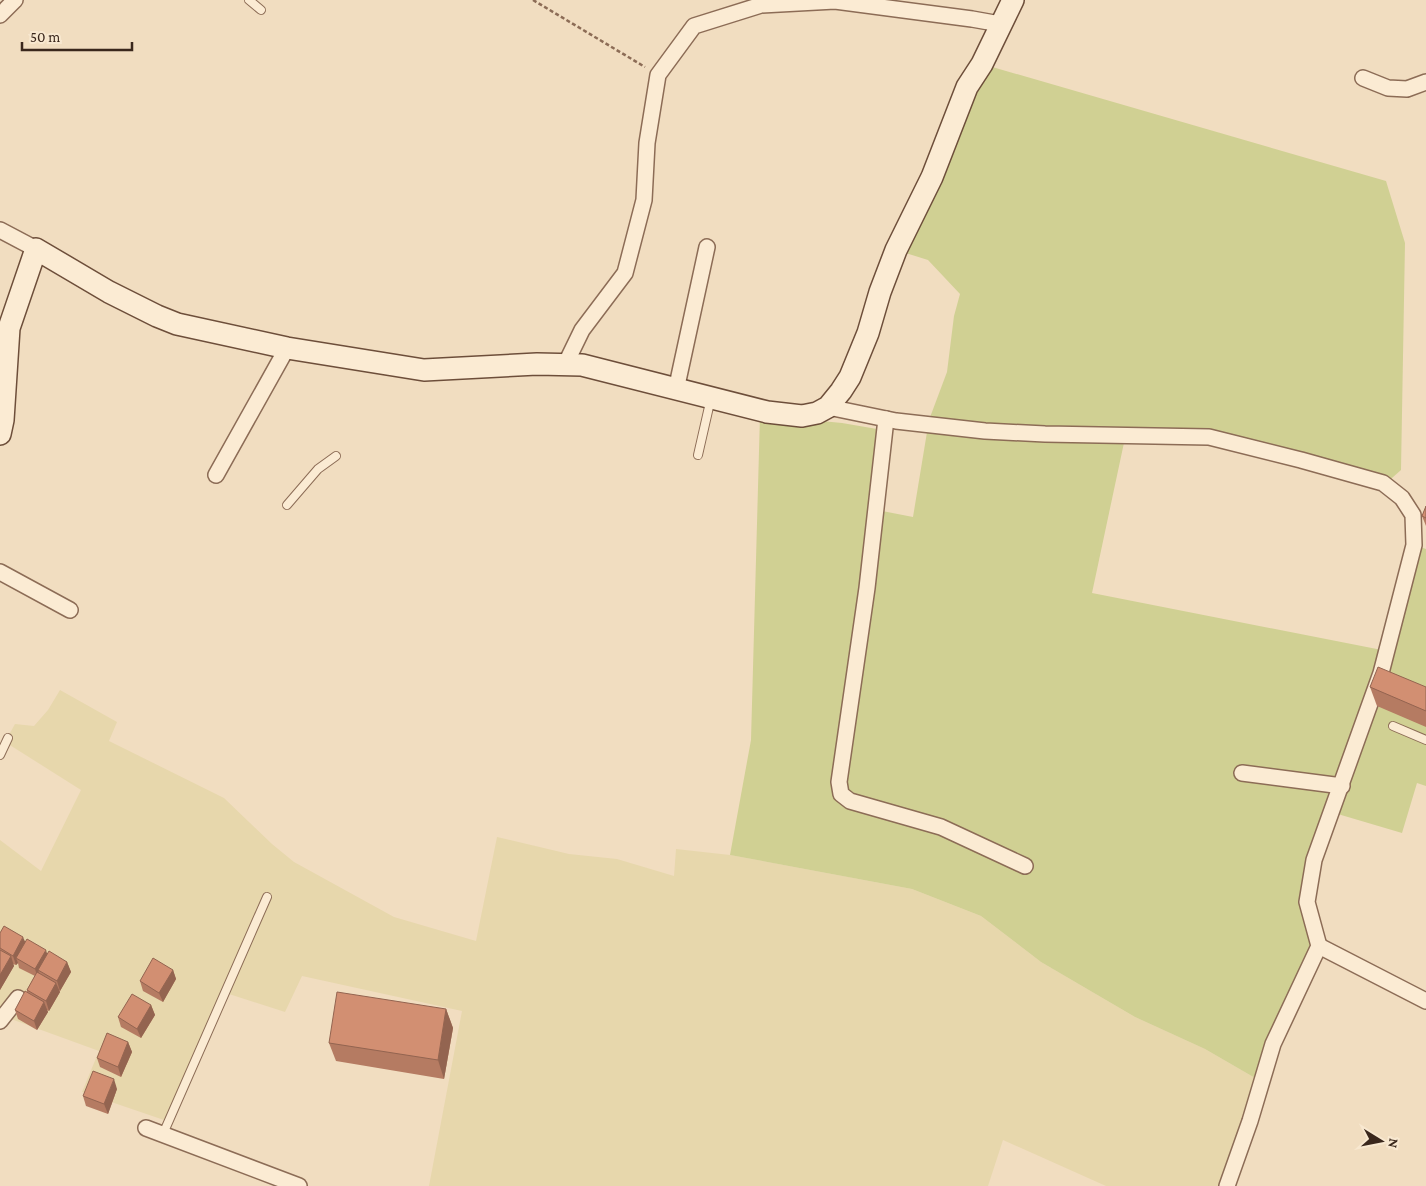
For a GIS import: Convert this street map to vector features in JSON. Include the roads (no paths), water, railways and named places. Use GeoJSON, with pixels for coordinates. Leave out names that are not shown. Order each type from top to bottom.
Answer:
{"type":"FeatureCollection","features":[{"type":"Feature","properties":{"kind":"street"},"geometry":{"type":"LineString","coordinates":[[0,15],[15,0]]}},
{"type":"Feature","properties":{"kind":"street"},"geometry":{"type":"LineString","coordinates":[[0,230],[143,310],[177,324],[332,357],[424,370],[537,364],[582,365],[767,412],[802,416],[817,413],[828,407],[850,376],[868,333],[880,292],[896,250],[932,177],[967,87],[982,64],[1013,0]]}},
{"type":"Feature","properties":{"kind":"street"},"geometry":{"type":"LineString","coordinates":[[565,365],[582,330],[625,273],[644,200],[647,142],[658,75],[694,26],[761,5],[835,1],[1000,24]]}},
{"type":"Feature","properties":{"kind":"street"},"geometry":{"type":"LineString","coordinates":[[1363,78],[1388,88],[1407,89],[1426,82]]}},
{"type":"Feature","properties":{"kind":"street"},"geometry":{"type":"LineString","coordinates":[[676,390],[707,248]]}},
{"type":"Feature","properties":{"kind":"street"},"geometry":{"type":"LineString","coordinates":[[0,434],[3,420],[9,328],[36,249]]}},
{"type":"Feature","properties":{"kind":"street"},"geometry":{"type":"LineString","coordinates":[[216,475],[287,348]]}},
{"type":"Feature","properties":{"kind":"street"},"geometry":{"type":"LineString","coordinates":[[828,407],[896,421],[985,431],[1209,437],[1383,483],[1402,498],[1413,515],[1414,545],[1381,672],[1342,786],[1330,811],[1314,860],[1307,902],[1319,946],[1273,1044],[1250,1121],[1227,1186]]}},
{"type":"Feature","properties":{"kind":"street"},"geometry":{"type":"LineString","coordinates":[[886,418],[867,588],[839,782],[841,794],[850,801],[941,827],[1025,866]]}},
{"type":"Feature","properties":{"kind":"street"},"geometry":{"type":"LineString","coordinates":[[0,572],[70,610]]}},
{"type":"Feature","properties":{"kind":"street"},"geometry":{"type":"LineString","coordinates":[[1381,672],[1399,679]]}},
{"type":"Feature","properties":{"kind":"street"},"geometry":{"type":"LineString","coordinates":[[1242,773],[1342,786]]}},
{"type":"Feature","properties":{"kind":"street"},"geometry":{"type":"LineString","coordinates":[[1319,946],[1426,1001]]}},
{"type":"Feature","properties":{"kind":"street"},"geometry":{"type":"LineString","coordinates":[[0,1021],[18,998]]}},
{"type":"Feature","properties":{"kind":"street"},"geometry":{"type":"LineString","coordinates":[[146,1128],[299,1186]]}},
{"type":"Feature","properties":{"kind":"lane"},"geometry":{"type":"LineString","coordinates":[[249,0],[261,10]]}},
{"type":"Feature","properties":{"kind":"lane"},"geometry":{"type":"LineString","coordinates":[[698,455],[711,398]]}},
{"type":"Feature","properties":{"kind":"lane"},"geometry":{"type":"LineString","coordinates":[[287,505],[318,469],[336,456]]}},
{"type":"Feature","properties":{"kind":"lane"},"geometry":{"type":"LineString","coordinates":[[1393,726],[1426,740]]}},
{"type":"Feature","properties":{"kind":"lane"},"geometry":{"type":"LineString","coordinates":[[0,755],[8,738]]}},
{"type":"Feature","properties":{"kind":"lane"},"geometry":{"type":"LineString","coordinates":[[163,1134],[267,897]]}}]}
